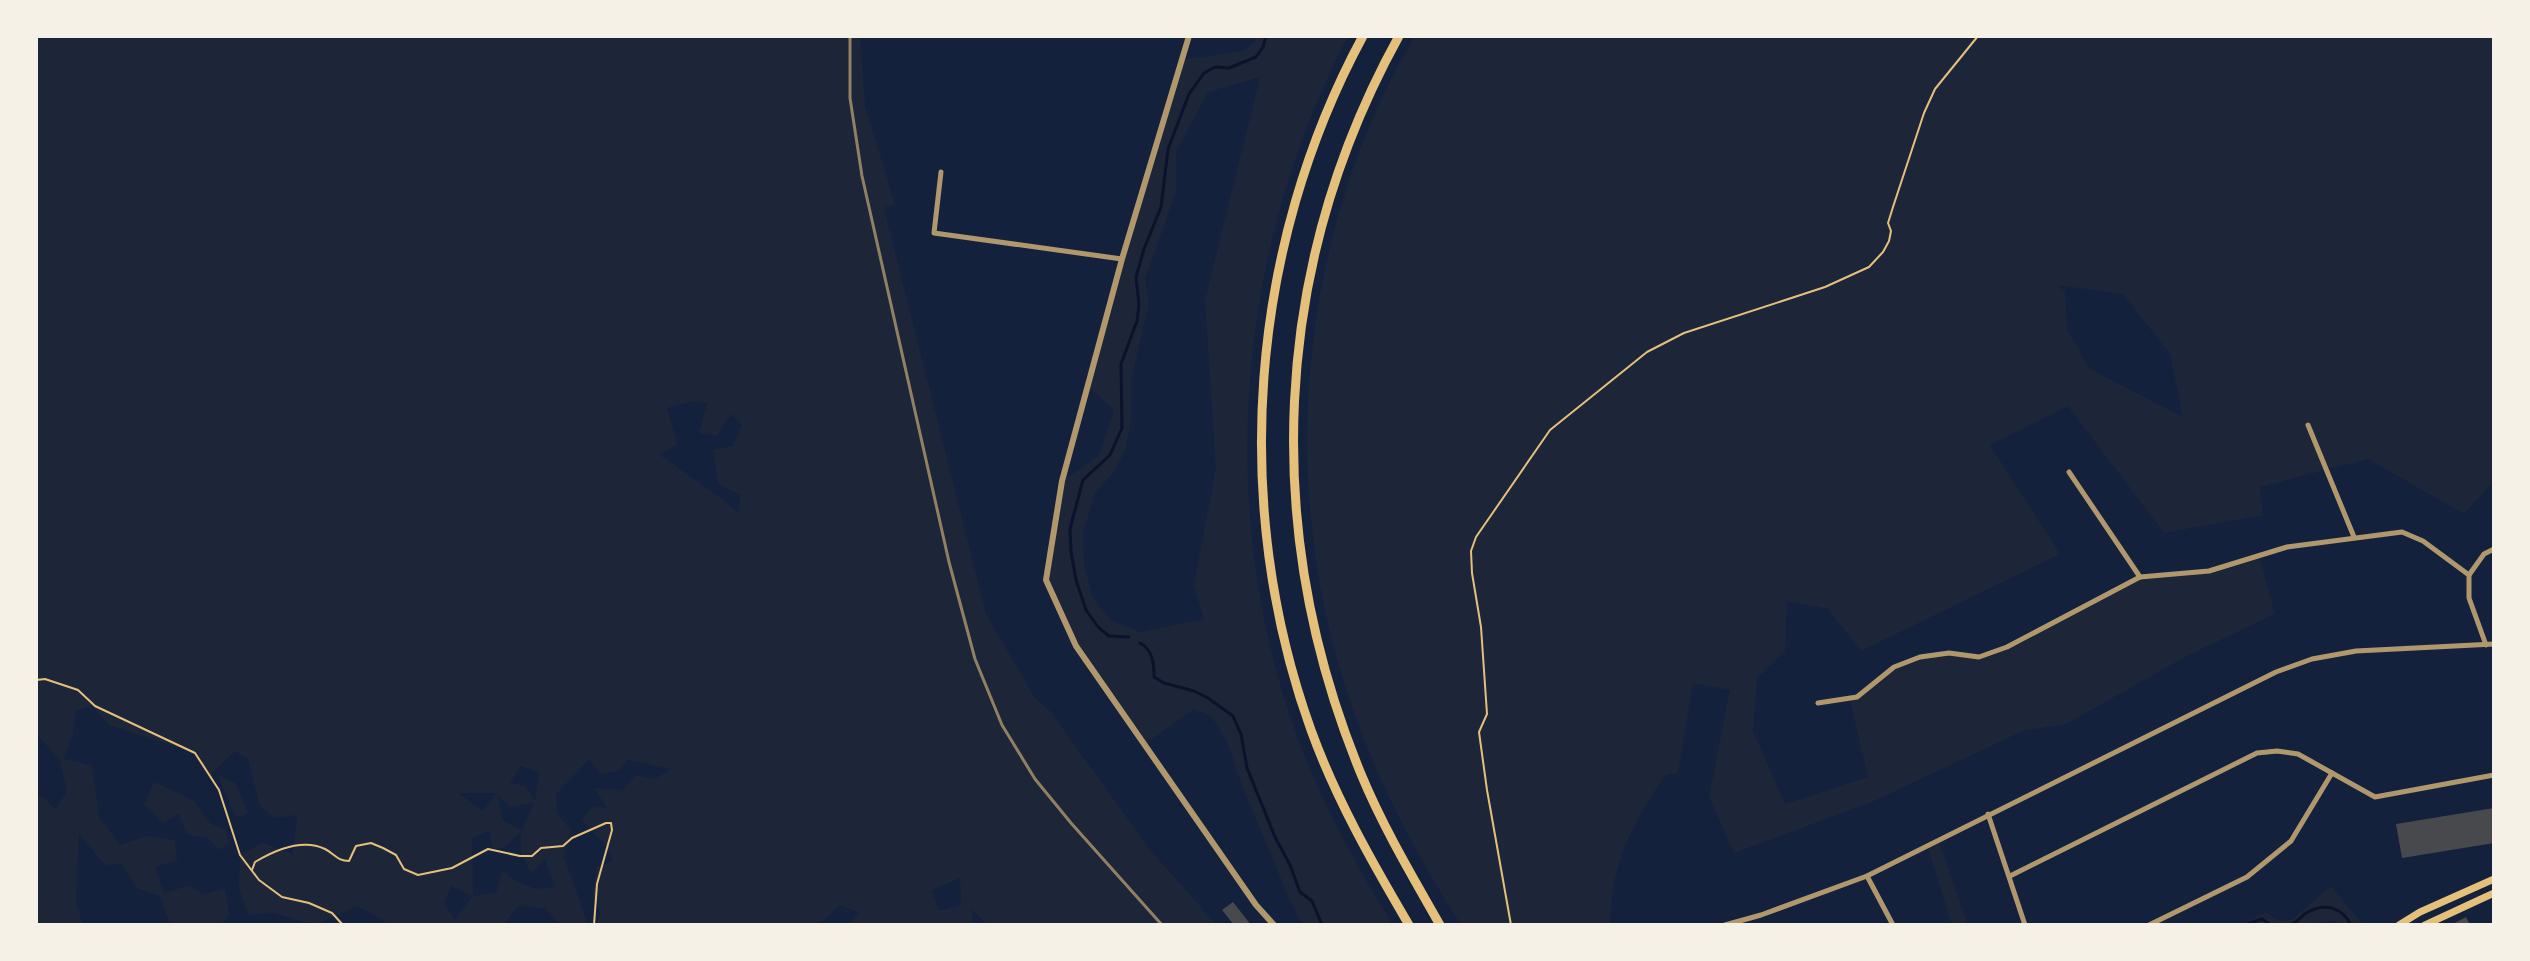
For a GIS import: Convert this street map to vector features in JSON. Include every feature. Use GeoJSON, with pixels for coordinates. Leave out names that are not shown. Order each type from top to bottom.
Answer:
{"type":"FeatureCollection","features":[{"type":"Feature","properties":{"kind":"highway"},"geometry":{"type":"LineString","coordinates":[[1363,36],[1314,143],[1284,246],[1266,351],[1262,479],[1274,586],[1287,649],[1305,711],[1345,810],[1409,925]]}},
{"type":"Feature","properties":{"kind":"highway"},"geometry":{"type":"LineString","coordinates":[[1399,36],[1347,147],[1316,247],[1296,362],[1293,479],[1307,594],[1337,707],[1375,805],[1440,925]]}},
{"type":"Feature","properties":{"kind":"main road"},"geometry":{"type":"LineString","coordinates":[[2399,925],[2420,912],[2494,879]]}},
{"type":"Feature","properties":{"kind":"main road"},"geometry":{"type":"LineString","coordinates":[[2425,925],[2494,893]]}},
{"type":"Feature","properties":{"kind":"street"},"geometry":{"type":"LineString","coordinates":[[1189,36],[1122,259],[1062,481],[1046,580],[1076,646],[1256,905],[1274,925]]}},
{"type":"Feature","properties":{"kind":"street"},"geometry":{"type":"LineString","coordinates":[[941,172],[934,233],[1122,259]]}},
{"type":"Feature","properties":{"kind":"street"},"geometry":{"type":"LineString","coordinates":[[2308,425],[2354,537]]}},
{"type":"Feature","properties":{"kind":"street"},"geometry":{"type":"LineString","coordinates":[[2069,472],[2140,577]]}},
{"type":"Feature","properties":{"kind":"street"},"geometry":{"type":"LineString","coordinates":[[1818,703],[1857,697],[1894,667],[1920,657],[1949,653],[1979,657],[2007,647],[2140,577],[2209,571],[2287,547],[2402,532],[2423,541],[2469,575]]}},
{"type":"Feature","properties":{"kind":"street"},"geometry":{"type":"LineString","coordinates":[[2486,645],[2469,598],[2469,575],[2484,554],[2494,549]]}},
{"type":"Feature","properties":{"kind":"street"},"geometry":{"type":"LineString","coordinates":[[1725,925],[1802,901],[1867,876],[2276,672],[2312,659],[2356,651],[2494,644]]}},
{"type":"Feature","properties":{"kind":"street"},"geometry":{"type":"LineString","coordinates":[[2010,876],[2257,753],[2277,751],[2298,754],[2375,797],[2494,775]]}},
{"type":"Feature","properties":{"kind":"street"},"geometry":{"type":"LineString","coordinates":[[2149,925],[2247,877],[2291,841],[2332,773]]}},
{"type":"Feature","properties":{"kind":"street"},"geometry":{"type":"LineString","coordinates":[[1988,814],[2025,925]]}},
{"type":"Feature","properties":{"kind":"street"},"geometry":{"type":"LineString","coordinates":[[1867,876],[1893,925]]}},
{"type":"Feature","properties":{"kind":"path"},"geometry":{"type":"LineString","coordinates":[[1511,925],[1479,732],[1487,714],[1481,627],[1472,573],[1471,551],[1476,537],[1550,430],[1647,352],[1684,333],[1825,287],[1869,267],[1889,241],[1891,231],[1888,223],[1924,113],[1935,89],[1978,36]]}},
{"type":"Feature","properties":{"kind":"path"},"geometry":{"type":"LineString","coordinates":[[36,680],[45,679],[78,690],[95,706],[195,753],[219,790],[240,855],[259,880],[282,897],[332,913],[343,925]]}},
{"type":"Feature","properties":{"kind":"path"},"geometry":{"type":"LineString","coordinates":[[252,870],[255,862],[283,848],[318,847],[328,850],[342,861],[349,861],[356,846],[365,843],[396,855],[411,874],[424,875],[452,868],[488,849],[532,856],[541,848],[563,846],[572,838],[611,823],[612,830],[597,884],[594,925]]}},
{"type":"Feature","properties":{"kind":"shaded area"},"geometry":{"type":"Polygon","coordinates":[[[36,36],[860,36],[865,106],[895,204],[884,208],[986,614],[1035,698],[1050,711],[1151,851],[1217,925],[987,925],[972,909],[972,925],[848,925],[859,912],[839,905],[824,921],[809,925],[596,925],[601,911],[592,898],[597,867],[613,861],[604,843],[582,819],[593,806],[608,809],[594,788],[622,790],[636,775],[654,779],[672,769],[628,760],[619,771],[601,774],[589,760],[556,794],[557,813],[571,830],[564,857],[588,925],[560,925],[545,908],[518,906],[503,925],[386,925],[384,920],[357,906],[315,925],[274,913],[248,915],[239,889],[240,855],[263,843],[293,854],[297,815],[275,818],[260,806],[248,759],[235,751],[210,775],[195,753],[109,725],[92,706],[76,711],[73,734],[64,759],[92,765],[99,817],[120,845],[147,836],[175,840],[177,860],[155,867],[164,893],[190,885],[203,894],[225,889],[229,914],[222,925],[170,925],[160,896],[137,888],[122,864],[105,865],[79,834],[76,902],[83,925],[36,925],[36,797],[44,797],[55,809],[67,792],[60,761],[36,733],[36,36]],[[690,402],[667,408],[677,444],[660,455],[738,513],[741,495],[718,484],[713,450],[733,446],[742,425],[731,414],[717,436],[699,433],[707,403],[690,402]],[[521,766],[510,783],[525,786],[535,801],[539,773],[521,766]],[[458,793],[483,811],[496,793],[458,793]],[[497,795],[503,821],[522,830],[534,803],[510,807],[497,795]],[[489,831],[472,838],[473,896],[496,892],[503,871],[528,886],[540,889],[555,887],[545,859],[531,873],[521,853],[521,831],[505,847],[493,849],[489,831]],[[960,878],[932,890],[939,911],[961,905],[960,878]],[[451,886],[444,903],[455,920],[472,896],[451,886]]]}},
{"type":"Feature","properties":{"kind":"shaded area"},"geometry":{"type":"Polygon","coordinates":[[[1256,36],[1348,36],[1310,119],[1281,206],[1261,296],[1250,387],[1248,478],[1256,570],[1273,660],[1301,747],[1343,838],[1393,925],[1303,925],[1241,783],[1227,741],[1211,716],[1194,709],[1145,744],[1076,646],[1046,580],[1062,481],[1099,456],[1114,410],[1088,386],[1181,60],[1244,51],[1255,42],[1256,36]],[[1260,77],[1208,92],[1176,152],[1176,192],[1145,279],[1149,303],[1131,380],[1131,418],[1126,448],[1114,472],[1095,493],[1083,533],[1084,564],[1093,598],[1111,620],[1140,632],[1204,619],[1194,585],[1216,468],[1205,300],[1260,77]]]}},
{"type":"Feature","properties":{"kind":"shaded area"},"geometry":{"type":"Polygon","coordinates":[[[1415,36],[2494,36],[2494,481],[2464,514],[2368,459],[2260,487],[2263,515],[2164,533],[2068,406],[1990,445],[2060,554],[1861,651],[1828,609],[1787,601],[1785,651],[1757,678],[1753,731],[1785,804],[1868,777],[1850,700],[1894,667],[1920,657],[1949,653],[1979,657],[2007,647],[2140,577],[2209,571],[2259,556],[2275,614],[2189,655],[2066,724],[2023,731],[1874,801],[1734,853],[1709,797],[1730,690],[1693,683],[1678,773],[1665,775],[1633,829],[1619,863],[1610,925],[1461,925],[1428,871],[1371,758],[1349,698],[1326,616],[1312,531],[1307,445],[1311,360],[1324,274],[1345,191],[1376,112],[1415,36]],[[2057,285],[2065,291],[2067,329],[2090,369],[2183,417],[2170,354],[2123,294],[2057,285]]]}},
{"type":"Feature","properties":{"kind":"shaded area"},"geometry":{"type":"Polygon","coordinates":[[[218,775],[236,784],[248,812],[244,816],[235,817],[218,775]]]}},
{"type":"Feature","properties":{"kind":"shaded area"},"geometry":{"type":"Polygon","coordinates":[[[154,782],[193,800],[210,823],[226,830],[229,843],[219,850],[208,838],[187,835],[179,814],[163,823],[144,805],[154,782]]]}},
{"type":"Feature","properties":{"kind":"shaded area"},"geometry":{"type":"Polygon","coordinates":[[[1938,839],[1968,925],[1952,925],[1927,845],[1938,839]]]}},
{"type":"Feature","properties":{"kind":"shaded area"},"geometry":{"type":"Polygon","coordinates":[[[2331,886],[2363,925],[2339,925],[2334,920],[2308,925],[2240,925],[2266,912],[2279,921],[2292,920],[2331,886]]]}},
{"type":"Feature","properties":{"kind":"building"},"geometry":{"type":"Polygon","coordinates":[[[2494,808],[2494,843],[2402,858],[2396,824],[2494,808]]]}},
{"type":"Feature","properties":{"kind":"building"},"geometry":{"type":"Polygon","coordinates":[[[1233,902],[1251,925],[1234,925],[1222,910],[1233,902]]]}},
{"type":"Feature","properties":{"kind":"building"},"geometry":{"type":"Polygon","coordinates":[[[2466,917],[2470,925],[2451,925],[2466,917]]]}},
{"type":"Feature","properties":{"kind":"waterway"},"geometry":{"type":"LineString","coordinates":[[1129,637],[1109,636],[1086,610],[1076,580],[1070,529],[1083,480],[1110,455],[1122,428],[1121,364],[1137,321],[1136,277],[1161,207],[1168,149],[1189,94],[1204,73],[1215,67],[1229,68],[1256,57],[1266,36]]}},
{"type":"Feature","properties":{"kind":"waterway"},"geometry":{"type":"LineString","coordinates":[[1140,643],[1150,653],[1154,677],[1194,691],[1233,716],[1241,734],[1247,768],[1275,837],[1300,892],[1312,901],[1322,925]]}},
{"type":"Feature","properties":{"kind":"waterway"},"geometry":{"type":"LineString","coordinates":[[2291,925],[2306,913],[2326,907],[2338,910],[2351,925]]}},
{"type":"Feature","properties":{"kind":"waterway"},"geometry":{"type":"LineString","coordinates":[[2244,925],[2262,919],[2271,925]]}},
{"type":"Feature","properties":{"kind":"railway"},"geometry":{"type":"LineString","coordinates":[[850,36],[850,98],[862,176],[949,562],[975,659],[1002,725],[1035,779],[1162,925]]}}]}
